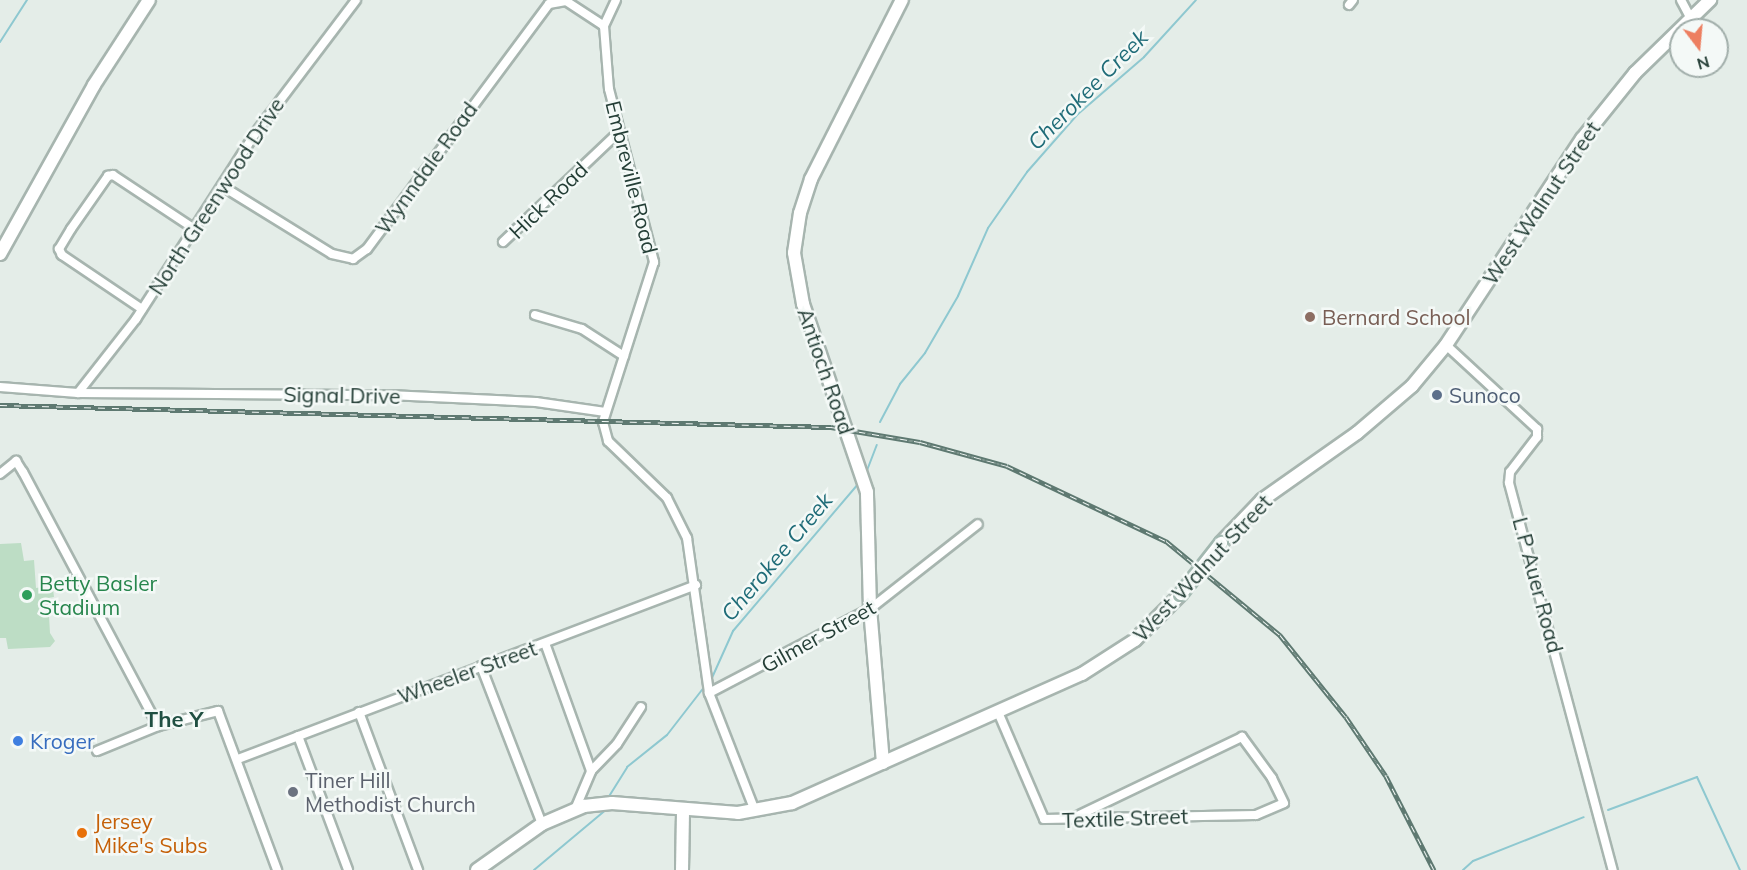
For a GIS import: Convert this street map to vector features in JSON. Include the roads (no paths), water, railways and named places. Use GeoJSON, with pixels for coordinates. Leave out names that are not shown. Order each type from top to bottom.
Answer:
{"type":"FeatureCollection","features":[{"type":"Feature","properties":{"kind":"main road"},"geometry":{"type":"LineString","coordinates":[[0,254],[94,85],[149,0]]}},
{"type":"Feature","properties":{"kind":"main road","name":"Antioch Road"},"geometry":{"type":"LineString","coordinates":[[883,762],[870,609],[867,492],[803,304],[794,253],[800,213],[811,179],[901,0]]}},
{"type":"Feature","properties":{"kind":"main road","name":"West Walnut Street"},"geometry":{"type":"LineString","coordinates":[[477,870],[542,824],[576,807],[607,803],[682,810],[756,811],[792,802],[998,712],[1116,654],[1158,620],[1221,543],[1262,500],[1389,408],[1446,345],[1582,139],[1635,73],[1710,0]]}},
{"type":"Feature","properties":{"kind":"main road"},"geometry":{"type":"LineString","coordinates":[[682,810],[682,870]]}},
{"type":"Feature","properties":{"kind":"street","name":"North Greenwood Drive"},"geometry":{"type":"LineString","coordinates":[[78,393],[142,309],[193,228],[297,74],[356,0]]}},
{"type":"Feature","properties":{"kind":"street","name":"Embreville Road"},"geometry":{"type":"LineString","coordinates":[[616,0],[604,26],[609,89],[654,262],[603,422],[608,441],[667,498],[687,538],[696,585],[708,687],[756,811]]}},
{"type":"Feature","properties":{"kind":"street"},"geometry":{"type":"LineString","coordinates":[[1681,0],[1690,17]]}},
{"type":"Feature","properties":{"kind":"street","name":"Wynndale Road"},"geometry":{"type":"LineString","coordinates":[[222,186],[332,254],[352,259],[367,249],[549,4],[566,1],[604,26]]}},
{"type":"Feature","properties":{"kind":"street","name":"Hick Road"},"geometry":{"type":"LineString","coordinates":[[503,242],[619,132]]}},
{"type":"Feature","properties":{"kind":"street"},"geometry":{"type":"LineString","coordinates":[[142,309],[62,255],[59,249],[108,176],[113,175],[193,228]]}},
{"type":"Feature","properties":{"kind":"street"},"geometry":{"type":"LineString","coordinates":[[535,315],[582,329],[624,356]]}},
{"type":"Feature","properties":{"kind":"street","name":"L P Auer Road"},"geometry":{"type":"LineString","coordinates":[[1446,345],[1537,429],[1538,437],[1510,472],[1509,483],[1612,870]]}},
{"type":"Feature","properties":{"kind":"street","name":"Signal Drive"},"geometry":{"type":"LineString","coordinates":[[0,387],[78,393],[389,394],[544,403],[605,412]]}},
{"type":"Feature","properties":{"kind":"street"},"geometry":{"type":"LineString","coordinates":[[0,474],[16,461],[158,726]]}},
{"type":"Feature","properties":{"kind":"street","name":"Gilmer Street"},"geometry":{"type":"LineString","coordinates":[[708,687],[870,609],[978,524]]}},
{"type":"Feature","properties":{"kind":"street","name":"Wheeler Street"},"geometry":{"type":"LineString","coordinates":[[238,759],[696,585]]}},
{"type":"Feature","properties":{"kind":"street"},"geometry":{"type":"LineString","coordinates":[[546,643],[591,771]]}},
{"type":"Feature","properties":{"kind":"street"},"geometry":{"type":"LineString","coordinates":[[481,666],[542,824]]}},
{"type":"Feature","properties":{"kind":"street"},"geometry":{"type":"LineString","coordinates":[[576,807],[591,771],[617,744],[641,707]]}},
{"type":"Feature","properties":{"kind":"street"},"geometry":{"type":"LineString","coordinates":[[97,751],[158,726],[218,711],[238,759],[277,870]]}},
{"type":"Feature","properties":{"kind":"street"},"geometry":{"type":"LineString","coordinates":[[359,712],[418,870]]}},
{"type":"Feature","properties":{"kind":"street","name":"Textile Street"},"geometry":{"type":"LineString","coordinates":[[998,712],[1044,819],[1256,815],[1284,803],[1272,778],[1242,737],[1073,818]]}},
{"type":"Feature","properties":{"kind":"street"},"geometry":{"type":"LineString","coordinates":[[298,736],[348,870]]}},
{"type":"Feature","properties":{"kind":"waterway"},"geometry":{"type":"LineString","coordinates":[[0,42],[27,0]]}},
{"type":"Feature","properties":{"kind":"waterway","name":"Cherokee Creek"},"geometry":{"type":"LineString","coordinates":[[880,422],[900,384],[925,353],[958,296],[988,228],[1027,172],[1078,114],[1144,57],[1196,0]]}},
{"type":"Feature","properties":{"kind":"waterway","name":"Cherokee Creek"},"geometry":{"type":"LineString","coordinates":[[866,473],[877,445]]}},
{"type":"Feature","properties":{"kind":"waterway","name":"Cherokee Creek"},"geometry":{"type":"LineString","coordinates":[[711,680],[733,631],[860,482]]}},
{"type":"Feature","properties":{"kind":"waterway","name":"Cherokee Creek"},"geometry":{"type":"LineString","coordinates":[[608,798],[627,767],[667,735],[705,686]]}},
{"type":"Feature","properties":{"kind":"waterway"},"geometry":{"type":"LineString","coordinates":[[1608,810],[1697,777],[1740,870]]}},
{"type":"Feature","properties":{"kind":"waterway","name":"Cherokee Creek"},"geometry":{"type":"LineString","coordinates":[[534,870],[607,809]]}},
{"type":"Feature","properties":{"kind":"waterway"},"geometry":{"type":"LineString","coordinates":[[1463,870],[1473,861],[1584,817]]}},
{"type":"Feature","properties":{"kind":"railway"},"geometry":{"type":"LineString","coordinates":[[0,405],[831,427],[920,442],[1007,466],[1166,541],[1280,635],[1346,717],[1386,776],[1434,870]]}},
{"type":"Feature","properties":{"kind":"place","name":"Bernard School"},"geometry":{"type":"Point","coordinates":[1310,317]}},
{"type":"Feature","properties":{"kind":"place","name":"Sunoco"},"geometry":{"type":"Point","coordinates":[1437,395]}},
{"type":"Feature","properties":{"kind":"place","name":"Betty Basler Stadium"},"geometry":{"type":"Point","coordinates":[27,595]}},
{"type":"Feature","properties":{"kind":"place","name":"Kroger"},"geometry":{"type":"Point","coordinates":[18,741]}},
{"type":"Feature","properties":{"kind":"place","name":"Tiner Hill Methodist Church"},"geometry":{"type":"Point","coordinates":[293,792]}},
{"type":"Feature","properties":{"kind":"place","name":"Jersey Mike's Subs"},"geometry":{"type":"Point","coordinates":[82,833]}},
{"type":"Feature","properties":{"kind":"district","name":"The Y"},"geometry":{"type":"Point","coordinates":[174,720]}}]}
